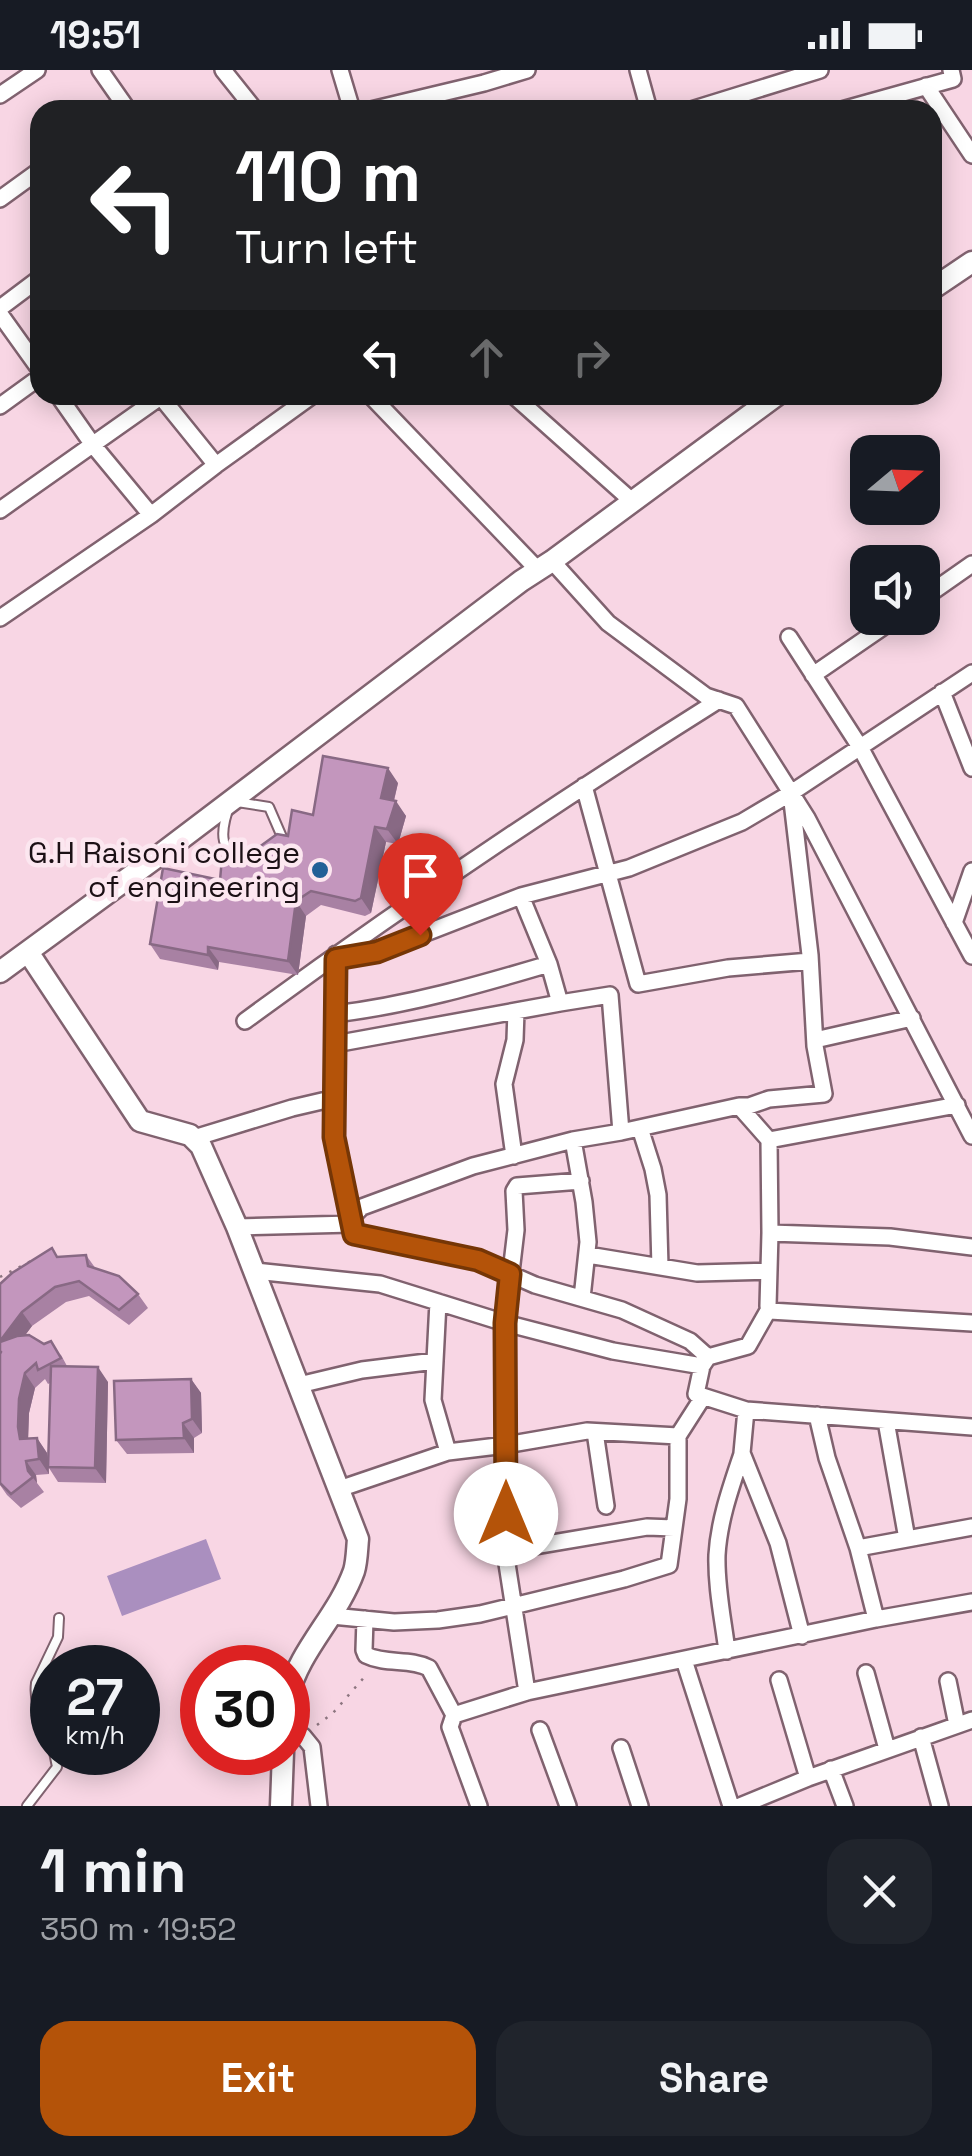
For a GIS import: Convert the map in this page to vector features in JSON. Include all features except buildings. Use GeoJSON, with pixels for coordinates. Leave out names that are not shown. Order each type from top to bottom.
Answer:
{"type":"FeatureCollection","features":[{"type":"Feature","properties":{"kind":"street"},"geometry":{"type":"LineString","coordinates":[[0,95],[37,70]]}},
{"type":"Feature","properties":{"kind":"street"},"geometry":{"type":"LineString","coordinates":[[100,70],[119,100]]}},
{"type":"Feature","properties":{"kind":"street"},"geometry":{"type":"LineString","coordinates":[[224,70],[247,100]]}},
{"type":"Feature","properties":{"kind":"street"},"geometry":{"type":"LineString","coordinates":[[340,70],[349,100]]}},
{"type":"Feature","properties":{"kind":"street"},"geometry":{"type":"LineString","coordinates":[[412,100],[527,70]]}},
{"type":"Feature","properties":{"kind":"street"},"geometry":{"type":"LineString","coordinates":[[638,70],[646,100]]}},
{"type":"Feature","properties":{"kind":"street"},"geometry":{"type":"LineString","coordinates":[[877,100],[953,79],[951,70]]}},
{"type":"Feature","properties":{"kind":"street"},"geometry":{"type":"LineString","coordinates":[[722,100],[811,71]]}},
{"type":"Feature","properties":{"kind":"street"},"geometry":{"type":"LineString","coordinates":[[926,86],[935,100]]}},
{"type":"Feature","properties":{"kind":"street"},"geometry":{"type":"LineString","coordinates":[[942,111],[972,154]]}},
{"type":"Feature","properties":{"kind":"street"},"geometry":{"type":"LineString","coordinates":[[942,124],[948,120]]}},
{"type":"Feature","properties":{"kind":"street"},"geometry":{"type":"LineString","coordinates":[[0,199],[30,177]]}},
{"type":"Feature","properties":{"kind":"street"},"geometry":{"type":"LineString","coordinates":[[942,282],[972,262]]}},
{"type":"Feature","properties":{"kind":"street"},"geometry":{"type":"LineString","coordinates":[[30,286],[0,311],[30,358]]}},
{"type":"Feature","properties":{"kind":"street"},"geometry":{"type":"LineString","coordinates":[[0,406],[30,382]]}},
{"type":"Feature","properties":{"kind":"street"},"geometry":{"type":"LineString","coordinates":[[65,405],[150,515]]}},
{"type":"Feature","properties":{"kind":"street"},"geometry":{"type":"LineString","coordinates":[[0,510],[149,405]]}},
{"type":"Feature","properties":{"kind":"street"},"geometry":{"type":"LineString","coordinates":[[169,405],[216,465]]}},
{"type":"Feature","properties":{"kind":"street"},"geometry":{"type":"LineString","coordinates":[[0,618],[150,515],[299,405]]}},
{"type":"Feature","properties":{"kind":"street"},"geometry":{"type":"LineString","coordinates":[[380,405],[608,623],[706,696],[736,706],[807,818],[972,1136]]}},
{"type":"Feature","properties":{"kind":"street"},"geometry":{"type":"LineString","coordinates":[[530,405],[632,502]]}},
{"type":"Feature","properties":{"kind":"street"},"geometry":{"type":"LineString","coordinates":[[0,972],[763,405]]}},
{"type":"Feature","properties":{"kind":"street"},"geometry":{"type":"LineString","coordinates":[[940,586],[972,564]]}},
{"type":"Feature","properties":{"kind":"street"},"geometry":{"type":"LineString","coordinates":[[813,675],[871,635]]}},
{"type":"Feature","properties":{"kind":"street"},"geometry":{"type":"LineString","coordinates":[[789,638],[860,747],[972,956]]}},
{"type":"Feature","properties":{"kind":"street"},"geometry":{"type":"LineString","coordinates":[[336,956],[387,948],[521,896],[608,875],[742,822],[972,672]]}},
{"type":"Feature","properties":{"kind":"street"},"geometry":{"type":"LineString","coordinates":[[942,692],[972,768]]}},
{"type":"Feature","properties":{"kind":"street"},"geometry":{"type":"LineString","coordinates":[[244,1021],[584,786],[719,700]]}},
{"type":"Feature","properties":{"kind":"street"},"geometry":{"type":"LineString","coordinates":[[584,786],[638,984]]}},
{"type":"Feature","properties":{"kind":"street"},"geometry":{"type":"LineString","coordinates":[[352,1221],[362,1207],[474,1166],[573,1140],[749,1106],[769,1098],[824,1094],[815,1040],[791,793]]}},
{"type":"Feature","properties":{"kind":"street"},"geometry":{"type":"LineString","coordinates":[[954,923],[972,871]]}},
{"type":"Feature","properties":{"kind":"street"},"geometry":{"type":"LineString","coordinates":[[521,896],[560,1002]]}},
{"type":"Feature","properties":{"kind":"street"},"geometry":{"type":"LineString","coordinates":[[28,952],[140,1121],[194,1138],[201,1146],[237,1226],[358,1539],[356,1568],[310,1649]]}},
{"type":"Feature","properties":{"kind":"street"},"geometry":{"type":"LineString","coordinates":[[336,956],[334,1137],[354,1234],[478,1260],[536,1285],[622,1310],[690,1341],[705,1362]]}},
{"type":"Feature","properties":{"kind":"street"},"geometry":{"type":"LineString","coordinates":[[335,1044],[610,994],[638,984],[728,968],[810,961]]}},
{"type":"Feature","properties":{"kind":"street"},"geometry":{"type":"LineString","coordinates":[[335,1014],[438,996],[549,964]]}},
{"type":"Feature","properties":{"kind":"street"},"geometry":{"type":"LineString","coordinates":[[610,994],[621,1132]]}},
{"type":"Feature","properties":{"kind":"street"},"geometry":{"type":"LineString","coordinates":[[514,1156],[504,1084],[515,1040],[516,1011]]}},
{"type":"Feature","properties":{"kind":"street"},"geometry":{"type":"LineString","coordinates":[[815,1040],[912,1018]]}},
{"type":"Feature","properties":{"kind":"street"},"geometry":{"type":"LineString","coordinates":[[194,1138],[334,1098]]}},
{"type":"Feature","properties":{"kind":"street"},"geometry":{"type":"LineString","coordinates":[[770,1140],[957,1105]]}},
{"type":"Feature","properties":{"kind":"street"},"geometry":{"type":"LineString","coordinates":[[254,1270],[380,1284],[613,1351],[705,1362],[748,1346],[769,1309],[770,1140],[739,1106]]}},
{"type":"Feature","properties":{"kind":"street"},"geometry":{"type":"LineString","coordinates":[[640,1128],[658,1196],[660,1267]]}},
{"type":"Feature","properties":{"kind":"street"},"geometry":{"type":"LineString","coordinates":[[573,1140],[587,1227],[582,1298]]}},
{"type":"Feature","properties":{"kind":"street"},"geometry":{"type":"LineString","coordinates":[[526,1692],[505,1551],[505,1323],[516,1230],[515,1187],[581,1181]]}},
{"type":"Feature","properties":{"kind":"street"},"geometry":{"type":"LineString","coordinates":[[237,1226],[352,1221]]}},
{"type":"Feature","properties":{"kind":"street"},"geometry":{"type":"LineString","coordinates":[[770,1233],[890,1237],[972,1247]]}},
{"type":"Feature","properties":{"kind":"street"},"geometry":{"type":"LineString","coordinates":[[588,1255],[710,1274],[769,1271]]}},
{"type":"Feature","properties":{"kind":"street"},"geometry":{"type":"LineString","coordinates":[[438,1302],[433,1405],[448,1452]]}},
{"type":"Feature","properties":{"kind":"street"},"geometry":{"type":"LineString","coordinates":[[769,1309],[972,1324]]}},
{"type":"Feature","properties":{"kind":"street"},"geometry":{"type":"LineString","coordinates":[[299,1385],[362,1370],[435,1361]]}},
{"type":"Feature","properties":{"kind":"street"},"geometry":{"type":"LineString","coordinates":[[705,1362],[696,1394],[746,1410],[972,1428]]}},
{"type":"Feature","properties":{"kind":"street"},"geometry":{"type":"LineString","coordinates":[[332,1616],[394,1622],[480,1614],[669,1566],[678,1500],[678,1436],[704,1397]]}},
{"type":"Feature","properties":{"kind":"street"},"geometry":{"type":"LineString","coordinates":[[728,1651],[717,1552],[724,1510],[742,1453],[746,1410]]}},
{"type":"Feature","properties":{"kind":"street"},"geometry":{"type":"LineString","coordinates":[[817,1415],[876,1619]]}},
{"type":"Feature","properties":{"kind":"street"},"geometry":{"type":"LineString","coordinates":[[886,1420],[906,1540]]}},
{"type":"Feature","properties":{"kind":"street"},"geometry":{"type":"LineString","coordinates":[[339,1489],[448,1452],[506,1446],[554,1435],[595,1432],[678,1436]]}},
{"type":"Feature","properties":{"kind":"street"},"geometry":{"type":"LineString","coordinates":[[595,1432],[606,1506]]}},
{"type":"Feature","properties":{"kind":"street"},"geometry":{"type":"LineString","coordinates":[[742,1453],[778,1542],[802,1636]]}},
{"type":"Feature","properties":{"kind":"street"},"geometry":{"type":"LineString","coordinates":[[505,1551],[647,1527],[674,1528]]}},
{"type":"Feature","properties":{"kind":"street"},"geometry":{"type":"LineString","coordinates":[[858,1548],[972,1528]]}},
{"type":"Feature","properties":{"kind":"street"},"geometry":{"type":"LineString","coordinates":[[454,1715],[526,1692],[972,1602]]}},
{"type":"Feature","properties":{"kind":"street"},"geometry":{"type":"LineString","coordinates":[[365,1619],[366,1655],[430,1668],[454,1715],[450,1727],[478,1802],[459,1806]]}},
{"type":"Feature","properties":{"kind":"street"},"geometry":{"type":"LineString","coordinates":[[684,1660],[731,1806]]}},
{"type":"Feature","properties":{"kind":"street"},"geometry":{"type":"LineString","coordinates":[[866,1673],[888,1749]]}},
{"type":"Feature","properties":{"kind":"street"},"geometry":{"type":"LineString","coordinates":[[780,1680],[808,1778]]}},
{"type":"Feature","properties":{"kind":"street"},"geometry":{"type":"LineString","coordinates":[[751,1804],[808,1778],[965,1722],[948,1681]]}},
{"type":"Feature","properties":{"kind":"street"},"geometry":{"type":"LineString","coordinates":[[540,1730],[568,1806]]}},
{"type":"Feature","properties":{"kind":"street"},"geometry":{"type":"LineString","coordinates":[[922,1737],[940,1806]]}},
{"type":"Feature","properties":{"kind":"street"},"geometry":{"type":"LineString","coordinates":[[310,1745],[319,1806]]}},
{"type":"Feature","properties":{"kind":"street"},"geometry":{"type":"LineString","coordinates":[[621,1748],[640,1806]]}},
{"type":"Feature","properties":{"kind":"street"},"geometry":{"type":"LineString","coordinates":[[831,1770],[845,1806]]}},
{"type":"Feature","properties":{"kind":"street"},"geometry":{"type":"LineString","coordinates":[[281,1806],[282,1775]]}},
{"type":"Feature","properties":{"kind":"lane"},"geometry":{"type":"LineString","coordinates":[[231,801],[269,807],[282,837],[266,860],[252,864],[240,861],[230,852],[223,838],[231,801]]}},
{"type":"Feature","properties":{"kind":"lane"},"geometry":{"type":"LineString","coordinates":[[54,1645],[59,1618]]}},
{"type":"Feature","properties":{"kind":"lane"},"geometry":{"type":"LineString","coordinates":[[27,1806],[51,1775]]}},
{"type":"Feature","properties":{"kind":"path"},"geometry":{"type":"LineString","coordinates":[[0,1277],[32,1260]]}},
{"type":"Feature","properties":{"kind":"path"},"geometry":{"type":"LineString","coordinates":[[310,1725],[333,1712],[350,1695],[366,1677],[374,1659]]}},
{"type":"Feature","properties":{"kind":"shaded area"},"geometry":{"type":"Polygon","coordinates":[[[206,1539],[221,1579],[122,1616],[107,1576],[206,1539]]]}},
{"type":"Feature","properties":{"kind":"place","name":"G.H Raisoni college of engineering"},"geometry":{"type":"Point","coordinates":[320,870]}},
{"type":"Feature","properties":{"kind":"route"},"geometry":{"type":"LineString","coordinates":[[420,935],[377,952],[336,959],[334,1137],[354,1234],[478,1260],[510,1274],[505,1323],[506,1514]]}}]}
